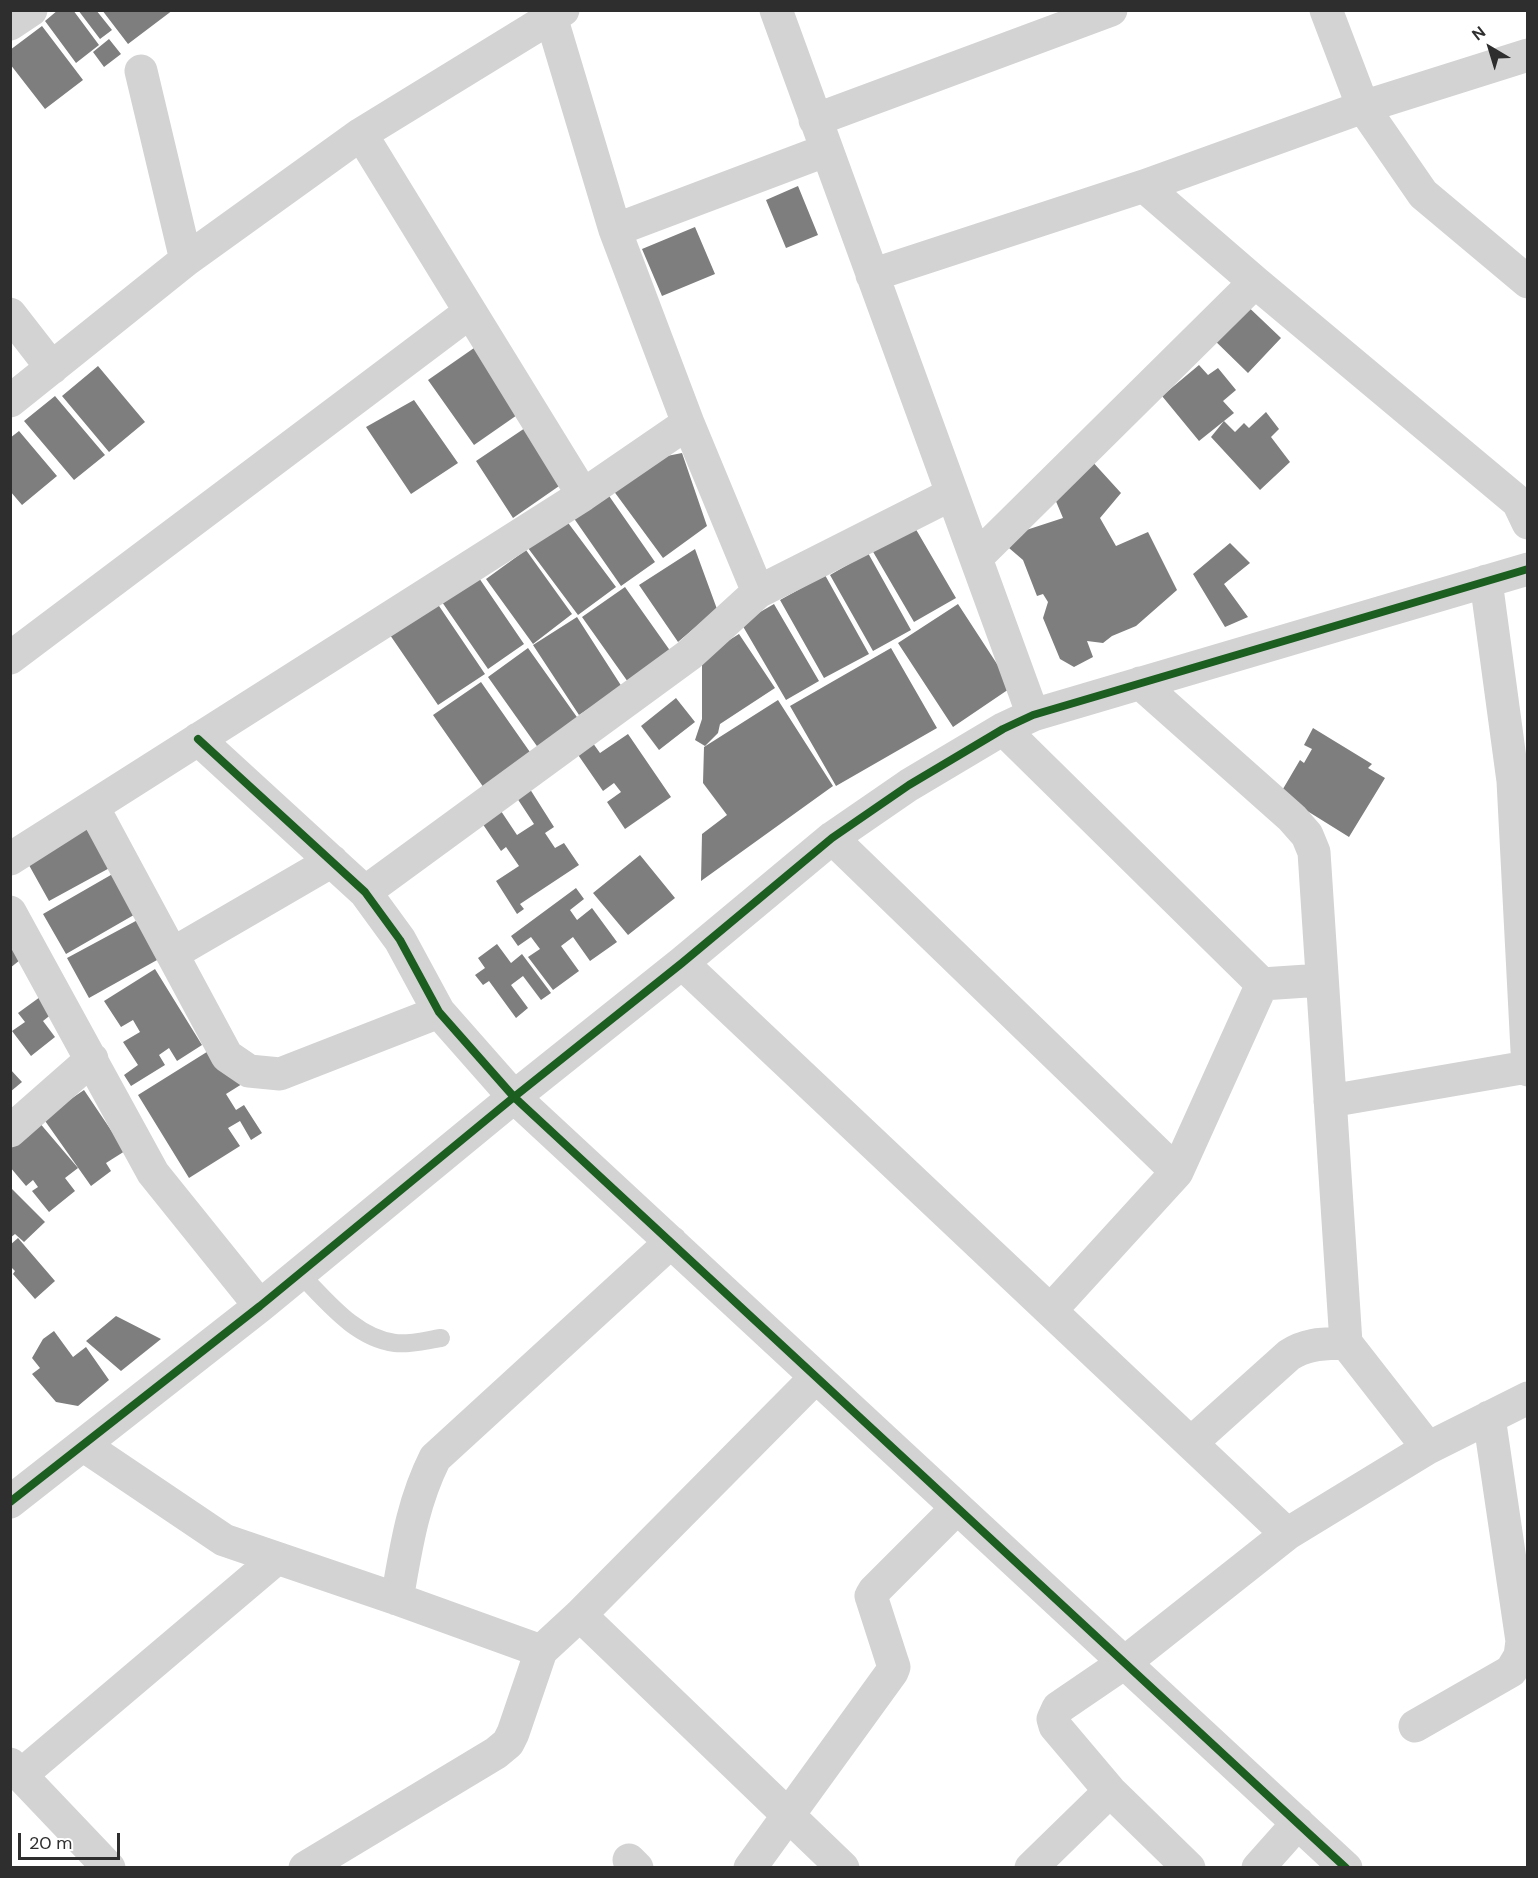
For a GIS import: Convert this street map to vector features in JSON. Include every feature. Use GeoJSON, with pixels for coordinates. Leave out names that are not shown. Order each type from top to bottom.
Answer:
{"type":"FeatureCollection","features":[{"type":"Feature","properties":{"kind":"street"},"geometry":{"type":"LineString","coordinates":[[10,24],[31,10]]}},
{"type":"Feature","properties":{"kind":"street"},"geometry":{"type":"LineString","coordinates":[[776,10],[1033,715]]}},
{"type":"Feature","properties":{"kind":"street"},"geometry":{"type":"LineString","coordinates":[[815,120],[1111,10]]}},
{"type":"Feature","properties":{"kind":"street"},"geometry":{"type":"LineString","coordinates":[[1326,10],[1363,107],[1423,194],[1527,282]]}},
{"type":"Feature","properties":{"kind":"street"},"geometry":{"type":"LineString","coordinates":[[10,401],[186,260],[361,134],[554,13],[615,230],[688,423],[758,592]]}},
{"type":"Feature","properties":{"kind":"street"},"geometry":{"type":"LineString","coordinates":[[872,275],[1144,186],[1363,107],[1527,56]]}},
{"type":"Feature","properties":{"kind":"street"},"geometry":{"type":"LineString","coordinates":[[141,71],[186,260]]}},
{"type":"Feature","properties":{"kind":"street"},"geometry":{"type":"LineString","coordinates":[[361,134],[583,495]]}},
{"type":"Feature","properties":{"kind":"street"},"geometry":{"type":"LineString","coordinates":[[615,230],[827,150]]}},
{"type":"Feature","properties":{"kind":"street"},"geometry":{"type":"LineString","coordinates":[[1144,186],[1518,502],[1527,523]]}},
{"type":"Feature","properties":{"kind":"street"},"geometry":{"type":"LineString","coordinates":[[976,558],[1255,282]]}},
{"type":"Feature","properties":{"kind":"street"},"geometry":{"type":"LineString","coordinates":[[10,658],[470,312]]}},
{"type":"Feature","properties":{"kind":"street"},"geometry":{"type":"LineString","coordinates":[[10,314],[52,368]]}},
{"type":"Feature","properties":{"kind":"street"},"geometry":{"type":"LineString","coordinates":[[10,858],[583,495],[688,423]]}},
{"type":"Feature","properties":{"kind":"street"},"geometry":{"type":"LineString","coordinates":[[365,892],[689,656],[758,592],[952,494]]}},
{"type":"Feature","properties":{"kind":"street"},"geometry":{"type":"LineString","coordinates":[[10,1502],[300,1274],[514,1097],[682,963],[832,837],[909,784],[1003,729],[1033,715],[1527,569]]}},
{"type":"Feature","properties":{"kind":"street"},"geometry":{"type":"LineString","coordinates":[[1330,1101],[1527,1069],[1520,780],[1486,581]]}},
{"type":"Feature","properties":{"kind":"street"},"geometry":{"type":"LineString","coordinates":[[1140,683],[1292,818],[1307,835],[1314,852],[1346,1343],[1428,1448]]}},
{"type":"Feature","properties":{"kind":"street"},"geometry":{"type":"LineString","coordinates":[[1003,729],[1262,984],[1322,980]]}},
{"type":"Feature","properties":{"kind":"street"},"geometry":{"type":"LineString","coordinates":[[198,739],[365,892],[400,940],[439,1012],[514,1097],[1346,1868]]}},
{"type":"Feature","properties":{"kind":"street"},"geometry":{"type":"LineString","coordinates":[[93,807],[227,1056],[249,1071],[280,1074],[439,1012]]}},
{"type":"Feature","properties":{"kind":"street"},"geometry":{"type":"LineString","coordinates":[[832,837],[1178,1172]]}},
{"type":"Feature","properties":{"kind":"street"},"geometry":{"type":"LineString","coordinates":[[172,954],[332,861]]}},
{"type":"Feature","properties":{"kind":"street"},"geometry":{"type":"LineString","coordinates":[[10,912],[153,1173],[260,1306]]}},
{"type":"Feature","properties":{"kind":"street"},"geometry":{"type":"LineString","coordinates":[[682,963],[1287,1534]]}},
{"type":"Feature","properties":{"kind":"street"},"geometry":{"type":"LineString","coordinates":[[1051,1310],[1178,1172],[1262,984]]}},
{"type":"Feature","properties":{"kind":"street"},"geometry":{"type":"LineString","coordinates":[[10,1131],[92,1059]]}},
{"type":"Feature","properties":{"kind":"street"},"geometry":{"type":"LineString","coordinates":[[397,1599],[412,1516],[421,1486],[435,1458],[671,1242]]}},
{"type":"Feature","properties":{"kind":"street"},"geometry":{"type":"LineString","coordinates":[[1191,1443],[1289,1355],[1300,1348],[1314,1345],[1346,1343]]}},
{"type":"Feature","properties":{"kind":"street"},"geometry":{"type":"LineString","coordinates":[[305,1868],[496,1753],[508,1743],[541,1651],[580,1615],[816,1377]]}},
{"type":"Feature","properties":{"kind":"street"},"geometry":{"type":"LineString","coordinates":[[1189,1868],[1110,1791],[1055,1726],[1053,1719],[1058,1708],[1124,1663],[1287,1534],[1428,1448],[1527,1398]]}},
{"type":"Feature","properties":{"kind":"street"},"geometry":{"type":"LineString","coordinates":[[1415,1726],[1511,1671],[1520,1656],[1522,1641],[1489,1417]]}},
{"type":"Feature","properties":{"kind":"street"},"geometry":{"type":"LineString","coordinates":[[83,1445],[204,1529],[224,1540],[541,1651]]}},
{"type":"Feature","properties":{"kind":"street"},"geometry":{"type":"LineString","coordinates":[[750,1868],[892,1672],[894,1667],[872,1599],[874,1591],[957,1508]]}},
{"type":"Feature","properties":{"kind":"street"},"geometry":{"type":"LineString","coordinates":[[109,1868],[16,1770],[276,1559]]}},
{"type":"Feature","properties":{"kind":"street"},"geometry":{"type":"LineString","coordinates":[[580,1615],[843,1868]]}},
{"type":"Feature","properties":{"kind":"street"},"geometry":{"type":"LineString","coordinates":[[1031,1868],[1110,1791]]}},
{"type":"Feature","properties":{"kind":"street"},"geometry":{"type":"LineString","coordinates":[[1258,1868],[1298,1823]]}},
{"type":"Feature","properties":{"kind":"lane"},"geometry":{"type":"LineString","coordinates":[[300,1274],[343,1317],[369,1335],[396,1343],[441,1338]]}},
{"type":"Feature","properties":{"kind":"building"},"geometry":{"type":"Polygon","coordinates":[[[58,10],[73,10],[99,45],[76,63],[45,21],[58,10]]]}},
{"type":"Feature","properties":{"kind":"building"},"geometry":{"type":"Polygon","coordinates":[[[78,10],[96,10],[112,30],[100,39],[78,10]]]}},
{"type":"Feature","properties":{"kind":"building"},"geometry":{"type":"Polygon","coordinates":[[[102,10],[173,10],[128,44],[102,10]]]}},
{"type":"Feature","properties":{"kind":"building"},"geometry":{"type":"Polygon","coordinates":[[[42,26],[83,80],[45,109],[10,64],[10,50],[42,26]]]}},
{"type":"Feature","properties":{"kind":"building"},"geometry":{"type":"Polygon","coordinates":[[[109,39],[121,54],[104,67],[93,52],[109,39]]]}},
{"type":"Feature","properties":{"kind":"building"},"geometry":{"type":"Polygon","coordinates":[[[798,186],[818,235],[786,248],[766,200],[798,186]]]}},
{"type":"Feature","properties":{"kind":"building"},"geometry":{"type":"Polygon","coordinates":[[[695,227],[715,274],[662,296],[642,249],[695,227]]]}},
{"type":"Feature","properties":{"kind":"building"},"geometry":{"type":"Polygon","coordinates":[[[1240,299],[1281,338],[1248,373],[1207,333],[1240,299]]]}},
{"type":"Feature","properties":{"kind":"building"},"geometry":{"type":"Polygon","coordinates":[[[474,348],[520,413],[474,445],[428,380],[474,348]]]}},
{"type":"Feature","properties":{"kind":"building"},"geometry":{"type":"Polygon","coordinates":[[[1199,365],[1208,375],[1218,368],[1236,390],[1223,401],[1234,413],[1199,441],[1162,396],[1199,365]]]}},
{"type":"Feature","properties":{"kind":"building"},"geometry":{"type":"Polygon","coordinates":[[[98,366],[145,422],[109,452],[62,396],[98,366]]]}},
{"type":"Feature","properties":{"kind":"building"},"geometry":{"type":"Polygon","coordinates":[[[55,396],[105,455],[74,480],[24,421],[55,396]]]}},
{"type":"Feature","properties":{"kind":"building"},"geometry":{"type":"Polygon","coordinates":[[[414,400],[458,463],[411,494],[366,427],[414,400]]]}},
{"type":"Feature","properties":{"kind":"building"},"geometry":{"type":"Polygon","coordinates":[[[1266,412],[1279,429],[1271,437],[1290,462],[1260,490],[1211,437],[1224,421],[1235,432],[1244,423],[1249,428],[1266,412]]]}},
{"type":"Feature","properties":{"kind":"building"},"geometry":{"type":"Polygon","coordinates":[[[525,428],[562,484],[513,518],[476,461],[525,428]]]}},
{"type":"Feature","properties":{"kind":"building"},"geometry":{"type":"Polygon","coordinates":[[[19,431],[57,476],[22,505],[10,491],[10,438],[19,431]]]}},
{"type":"Feature","properties":{"kind":"building"},"geometry":{"type":"Polygon","coordinates":[[[682,453],[707,526],[663,558],[613,490],[657,458],[682,453]]]}},
{"type":"Feature","properties":{"kind":"building"},"geometry":{"type":"Polygon","coordinates":[[[1090,459],[1121,493],[1100,518],[1116,546],[1148,532],[1177,590],[1136,626],[1112,636],[1103,643],[1087,641],[1093,657],[1074,667],[1060,659],[1043,618],[1048,602],[1043,594],[1037,596],[1023,560],[1009,548],[1011,535],[1063,518],[1055,499],[1090,459]]]}},
{"type":"Feature","properties":{"kind":"building"},"geometry":{"type":"Polygon","coordinates":[[[607,493],[655,562],[621,586],[573,517],[607,493]]]}},
{"type":"Feature","properties":{"kind":"building"},"geometry":{"type":"Polygon","coordinates":[[[566,520],[616,587],[578,615],[528,548],[566,520]]]}},
{"type":"Feature","properties":{"kind":"building"},"geometry":{"type":"Polygon","coordinates":[[[914,526],[956,598],[914,622],[872,550],[914,526]]]}},
{"type":"Feature","properties":{"kind":"building"},"geometry":{"type":"Polygon","coordinates":[[[1230,543],[1250,563],[1224,584],[1248,617],[1225,627],[1193,574],[1230,543]]]}},
{"type":"Feature","properties":{"kind":"building"},"geometry":{"type":"Polygon","coordinates":[[[695,549],[717,609],[678,642],[639,585],[695,549]]]}},
{"type":"Feature","properties":{"kind":"building"},"geometry":{"type":"Polygon","coordinates":[[[526,550],[572,614],[533,644],[486,579],[526,550]]]}},
{"type":"Feature","properties":{"kind":"building"},"geometry":{"type":"Polygon","coordinates":[[[868,553],[911,630],[873,651],[830,575],[868,553]]]}},
{"type":"Feature","properties":{"kind":"building"},"geometry":{"type":"Polygon","coordinates":[[[825,575],[869,654],[824,678],[780,600],[825,575]]]}},
{"type":"Feature","properties":{"kind":"building"},"geometry":{"type":"Polygon","coordinates":[[[479,578],[524,644],[488,669],[442,602],[479,578]]]}},
{"type":"Feature","properties":{"kind":"building"},"geometry":{"type":"Polygon","coordinates":[[[625,587],[671,652],[628,682],[582,617],[625,587]]]}},
{"type":"Feature","properties":{"kind":"building"},"geometry":{"type":"Polygon","coordinates":[[[437,603],[485,674],[438,705],[390,635],[437,603]]]}},
{"type":"Feature","properties":{"kind":"building"},"geometry":{"type":"Polygon","coordinates":[[[774,604],[819,681],[786,700],[741,623],[774,604]]]}},
{"type":"Feature","properties":{"kind":"building"},"geometry":{"type":"Polygon","coordinates":[[[958,604],[1012,687],[953,727],[898,643],[958,604]]]}},
{"type":"Feature","properties":{"kind":"building"},"geometry":{"type":"Polygon","coordinates":[[[577,617],[622,687],[579,715],[533,645],[577,617]]]}},
{"type":"Feature","properties":{"kind":"building"},"geometry":{"type":"Polygon","coordinates":[[[739,634],[775,688],[720,724],[718,733],[705,746],[695,740],[702,719],[702,657],[739,634]]]}},
{"type":"Feature","properties":{"kind":"building"},"geometry":{"type":"Polygon","coordinates":[[[528,648],[579,720],[539,749],[488,677],[528,648]]]}},
{"type":"Feature","properties":{"kind":"building"},"geometry":{"type":"Polygon","coordinates":[[[891,648],[937,728],[836,786],[790,706],[891,648]]]}},
{"type":"Feature","properties":{"kind":"building"},"geometry":{"type":"Polygon","coordinates":[[[481,682],[532,755],[484,788],[433,715],[481,682]]]}},
{"type":"Feature","properties":{"kind":"building"},"geometry":{"type":"Polygon","coordinates":[[[676,698],[695,722],[659,750],[641,726],[676,698]]]}},
{"type":"Feature","properties":{"kind":"building"},"geometry":{"type":"Polygon","coordinates":[[[778,700],[833,786],[701,881],[702,834],[727,815],[703,783],[704,747],[778,700]]]}},
{"type":"Feature","properties":{"kind":"building"},"geometry":{"type":"Polygon","coordinates":[[[1313,728],[1372,764],[1368,768],[1385,778],[1349,837],[1280,794],[1300,760],[1304,763],[1312,749],[1304,745],[1313,728]]]}},
{"type":"Feature","properties":{"kind":"building"},"geometry":{"type":"Polygon","coordinates":[[[628,734],[671,797],[625,829],[607,802],[621,792],[614,783],[603,791],[574,749],[590,739],[600,753],[628,734]]]}},
{"type":"Feature","properties":{"kind":"building"},"geometry":{"type":"Polygon","coordinates":[[[528,786],[554,827],[545,833],[555,848],[564,843],[579,865],[520,904],[524,909],[517,914],[496,881],[519,866],[506,847],[501,851],[482,823],[501,811],[517,835],[534,824],[515,795],[528,786]]]}},
{"type":"Feature","properties":{"kind":"building"},"geometry":{"type":"Polygon","coordinates":[[[91,822],[115,865],[49,901],[25,858],[91,822]]]}},
{"type":"Feature","properties":{"kind":"building"},"geometry":{"type":"Polygon","coordinates":[[[640,855],[675,898],[628,935],[593,893],[640,855]]]}},
{"type":"Feature","properties":{"kind":"building"},"geometry":{"type":"Polygon","coordinates":[[[123,868],[146,908],[66,954],[43,914],[123,868]]]}},
{"type":"Feature","properties":{"kind":"building"},"geometry":{"type":"Polygon","coordinates":[[[576,888],[584,899],[570,910],[577,920],[592,908],[617,942],[590,961],[573,937],[561,946],[579,971],[553,990],[528,957],[540,949],[531,937],[518,946],[511,936],[576,888]]]}},
{"type":"Feature","properties":{"kind":"building"},"geometry":{"type":"Polygon","coordinates":[[[145,916],[166,955],[89,998],[67,958],[145,916]]]}},
{"type":"Feature","properties":{"kind":"building"},"geometry":{"type":"Polygon","coordinates":[[[10,929],[25,956],[10,968],[10,929]]]}},
{"type":"Feature","properties":{"kind":"building"},"geometry":{"type":"Polygon","coordinates":[[[497,944],[511,963],[522,954],[551,993],[541,1000],[523,976],[511,985],[528,1008],[516,1018],[489,981],[483,985],[475,975],[485,968],[478,958],[497,944]]]}},
{"type":"Feature","properties":{"kind":"building"},"geometry":{"type":"Polygon","coordinates":[[[155,969],[202,1045],[177,1061],[169,1048],[159,1055],[165,1065],[131,1086],[124,1075],[138,1065],[123,1042],[140,1032],[133,1020],[121,1027],[104,1001],[155,969]]]}},
{"type":"Feature","properties":{"kind":"building"},"geometry":{"type":"Polygon","coordinates":[[[40,997],[53,1013],[43,1021],[55,1037],[31,1056],[12,1031],[25,1022],[18,1013],[40,997]]]}},
{"type":"Feature","properties":{"kind":"building"},"geometry":{"type":"Polygon","coordinates":[[[218,1045],[242,1084],[226,1094],[236,1110],[244,1105],[262,1133],[251,1140],[240,1121],[228,1128],[240,1146],[189,1178],[138,1095],[218,1045]]]}},
{"type":"Feature","properties":{"kind":"building"},"geometry":{"type":"Polygon","coordinates":[[[10,1069],[22,1082],[10,1092],[10,1069]]]}},
{"type":"Feature","properties":{"kind":"building"},"geometry":{"type":"Polygon","coordinates":[[[84,1090],[125,1151],[106,1163],[111,1171],[91,1186],[43,1118],[84,1090]]]}},
{"type":"Feature","properties":{"kind":"building"},"geometry":{"type":"Polygon","coordinates":[[[38,1121],[78,1168],[65,1178],[75,1191],[49,1212],[32,1191],[38,1187],[33,1180],[26,1186],[10,1167],[10,1143],[38,1121]]]}},
{"type":"Feature","properties":{"kind":"building"},"geometry":{"type":"Polygon","coordinates":[[[10,1187],[45,1222],[24,1242],[15,1234],[10,1238],[10,1187]]]}},
{"type":"Feature","properties":{"kind":"building"},"geometry":{"type":"Polygon","coordinates":[[[18,1238],[55,1281],[35,1299],[13,1274],[15,1271],[10,1266],[10,1245],[18,1238]]]}},
{"type":"Feature","properties":{"kind":"building"},"geometry":{"type":"Polygon","coordinates":[[[116,1316],[161,1339],[121,1371],[86,1341],[116,1316]]]}},
{"type":"Feature","properties":{"kind":"building"},"geometry":{"type":"Polygon","coordinates":[[[54,1331],[73,1357],[86,1347],[109,1380],[78,1406],[56,1402],[32,1374],[40,1368],[32,1358],[43,1339],[54,1331]]]}},
{"type":"Feature","properties":{"kind":"cycle path"},"geometry":{"type":"LineString","coordinates":[[10,1502],[260,1306],[832,838],[909,785],[1003,729],[1033,715],[1528,569]]}},
{"type":"Feature","properties":{"kind":"cycle path"},"geometry":{"type":"LineString","coordinates":[[198,739],[365,892],[400,940],[439,1012],[514,1097],[1346,1868]]}}]}
